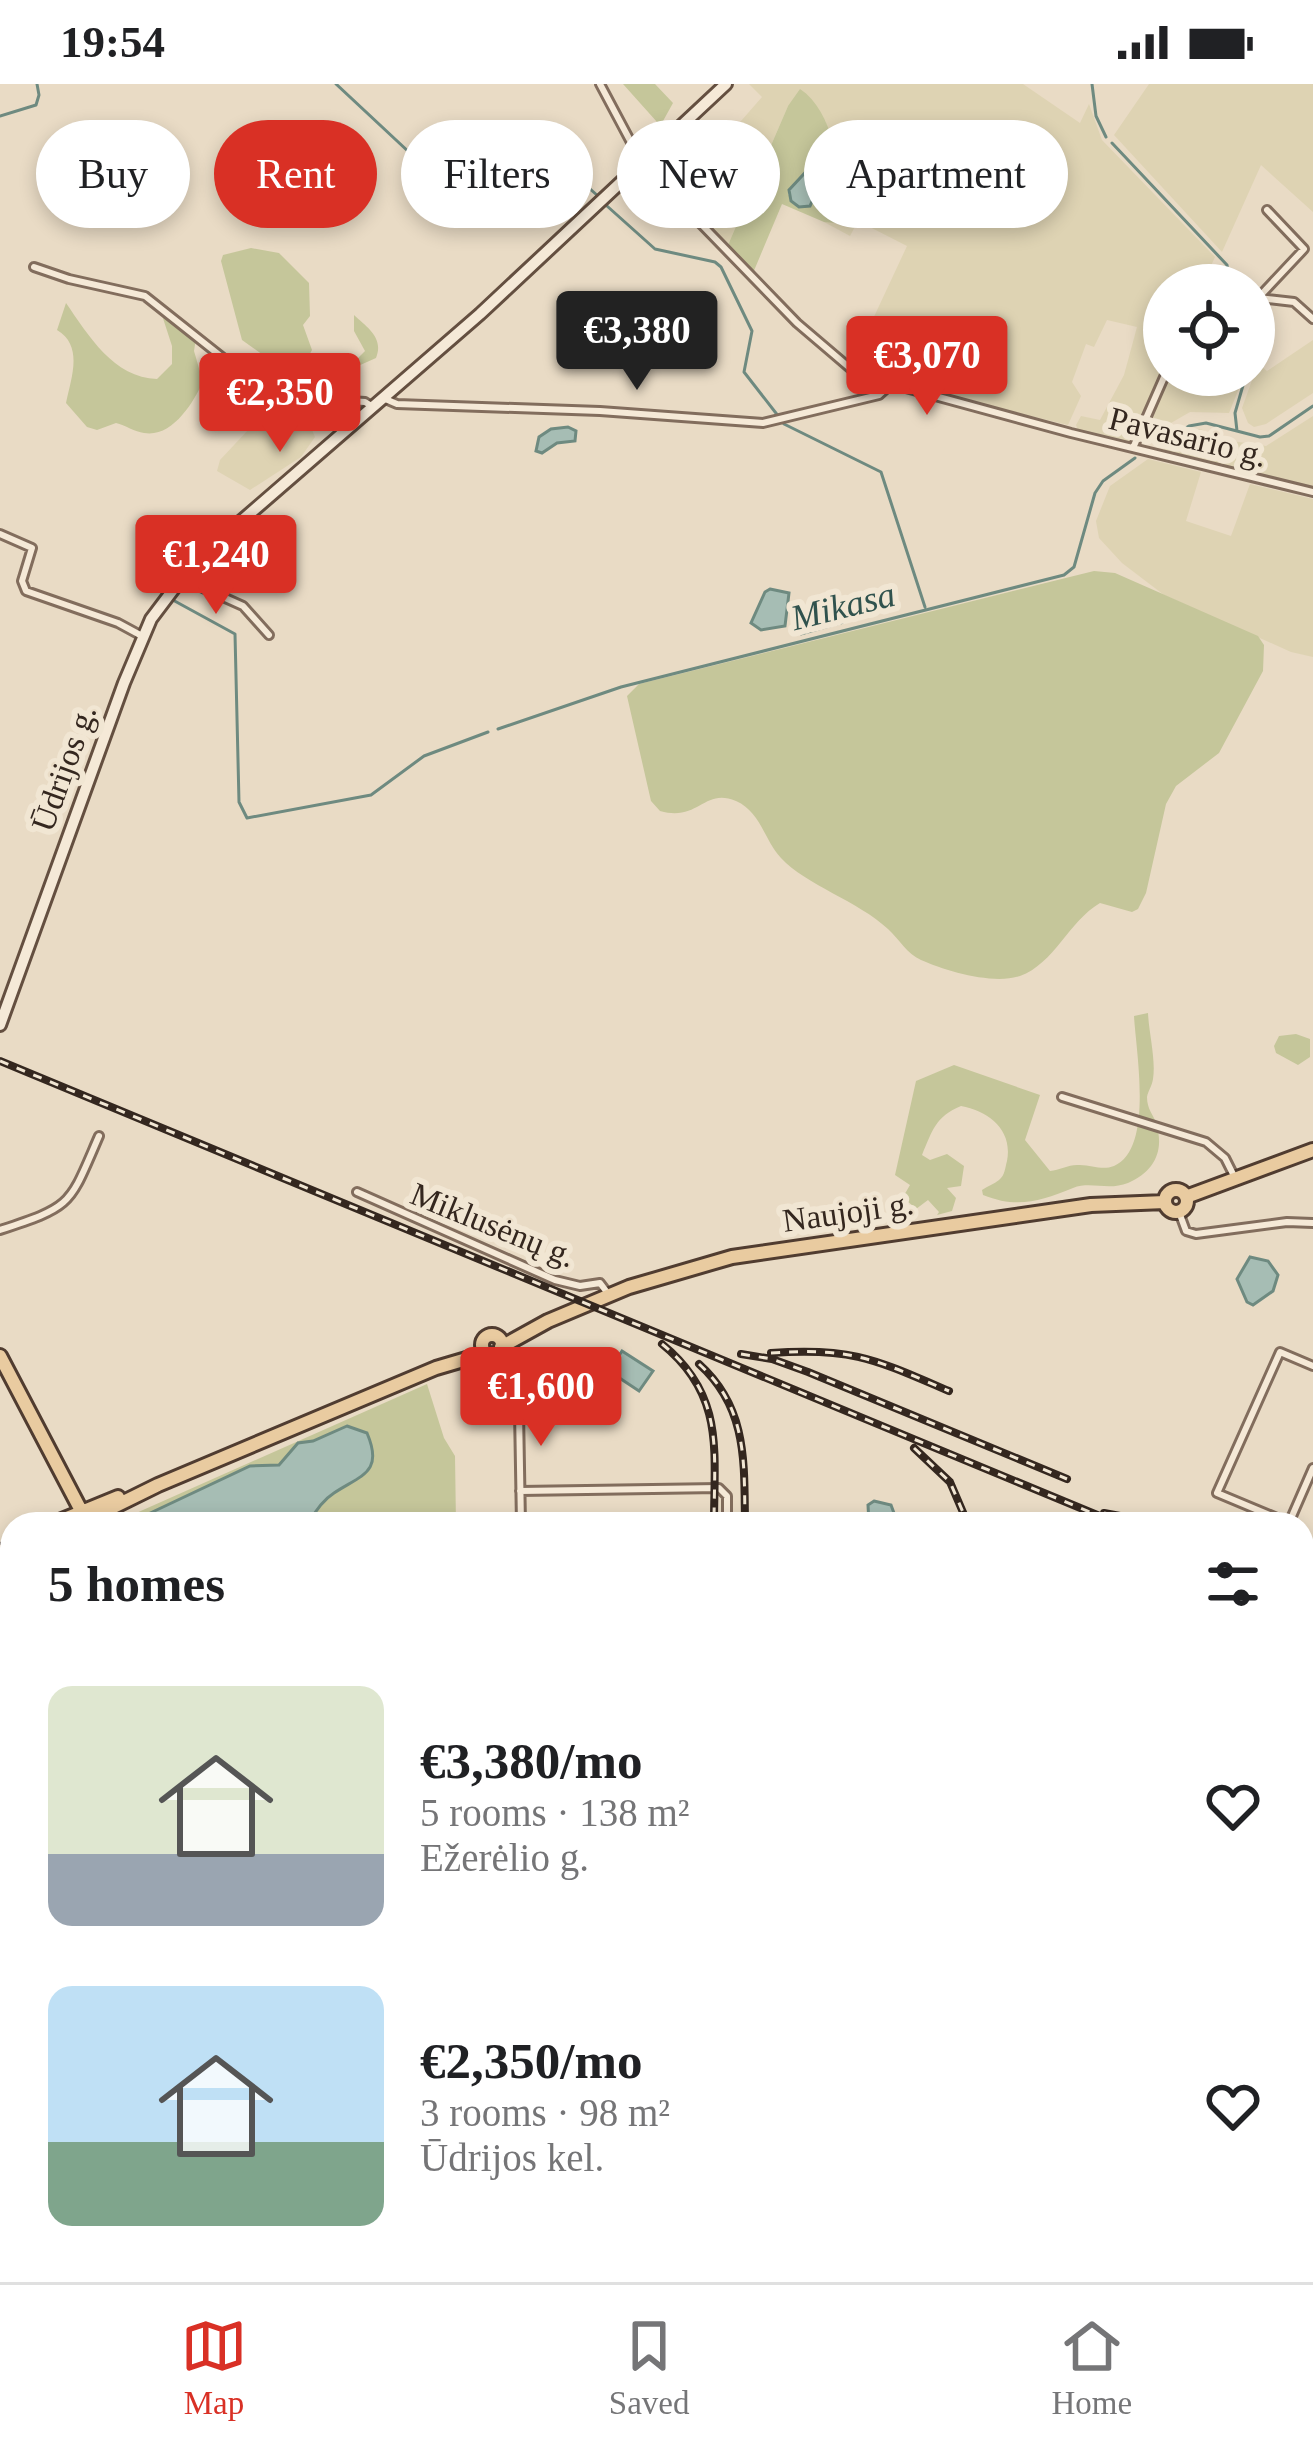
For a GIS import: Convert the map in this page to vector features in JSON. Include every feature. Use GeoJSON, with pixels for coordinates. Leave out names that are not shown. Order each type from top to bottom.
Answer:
{"type":"FeatureCollection","features":[{"type":"Feature","properties":{"kind":"main road","name":"Ūdrijos g."},"geometry":{"type":"LineString","coordinates":[[688,120],[726,84]]}},
{"type":"Feature","properties":{"kind":"main road","name":"Ūdrijos g."},"geometry":{"type":"LineString","coordinates":[[0,1024],[142,636],[180,577],[617,186]]}},
{"type":"Feature","properties":{"kind":"main road"},"geometry":{"type":"LineString","coordinates":[[1186,1197],[1186,1206],[1179,1212],[1169,1210],[1165,1202],[1172,1191],[1186,1197],[1313,1150]]}},
{"type":"Feature","properties":{"kind":"main road","name":"Naujoji g."},"geometry":{"type":"LineString","coordinates":[[100,1512],[669,1273],[754,1253],[1091,1205],[1165,1202]]}},
{"type":"Feature","properties":{"kind":"main road"},"geometry":{"type":"LineString","coordinates":[[0,1356],[79,1512]]}},
{"type":"Feature","properties":{"kind":"street","name":"Pavasario g."},"geometry":{"type":"LineString","coordinates":[[600,84],[619,120]]}},
{"type":"Feature","properties":{"kind":"street"},"geometry":{"type":"LineString","coordinates":[[1267,211],[1304,249],[1275,278]]}},
{"type":"Feature","properties":{"kind":"street","name":"Pavasario g."},"geometry":{"type":"LineString","coordinates":[[705,228],[796,323],[868,380],[1313,492]]}},
{"type":"Feature","properties":{"kind":"street"},"geometry":{"type":"LineString","coordinates":[[34,267],[145,296],[272,396],[763,423],[880,395],[889,386]]}},
{"type":"Feature","properties":{"kind":"street"},"geometry":{"type":"LineString","coordinates":[[1275,300],[1294,302],[1313,319]]}},
{"type":"Feature","properties":{"kind":"street"},"geometry":{"type":"LineString","coordinates":[[1133,448],[1156,396]]}},
{"type":"Feature","properties":{"kind":"street"},"geometry":{"type":"LineString","coordinates":[[0,535],[32,548],[22,581],[26,591],[142,636]]}},
{"type":"Feature","properties":{"kind":"street"},"geometry":{"type":"LineString","coordinates":[[180,577],[243,607],[269,635]]}},
{"type":"Feature","properties":{"kind":"street"},"geometry":{"type":"LineString","coordinates":[[1062,1097],[1206,1142],[1225,1158],[1235,1179]]}},
{"type":"Feature","properties":{"kind":"street"},"geometry":{"type":"LineString","coordinates":[[0,1230],[58,1209],[70,1199],[99,1136]]}},
{"type":"Feature","properties":{"kind":"street","name":"Miklusėnų g."},"geometry":{"type":"LineString","coordinates":[[358,1192],[555,1280],[580,1286],[600,1283],[609,1295]]}},
{"type":"Feature","properties":{"kind":"street"},"geometry":{"type":"LineString","coordinates":[[1179,1212],[1186,1231],[1196,1234],[1313,1222]]}},
{"type":"Feature","properties":{"kind":"street"},"geometry":{"type":"LineString","coordinates":[[493,1348],[519,1411],[521,1512]]}},
{"type":"Feature","properties":{"kind":"street"},"geometry":{"type":"LineString","coordinates":[[1263,1512],[1217,1493],[1280,1352],[1313,1366]]}},
{"type":"Feature","properties":{"kind":"street"},"geometry":{"type":"LineString","coordinates":[[1294,1512],[1313,1468]]}},
{"type":"Feature","properties":{"kind":"street"},"geometry":{"type":"LineString","coordinates":[[520,1491],[719,1488],[727,1496],[728,1512]]}},
{"type":"Feature","properties":{"kind":"shaded area"},"geometry":{"type":"Polygon","coordinates":[[[749,84],[1023,84],[1080,123],[1089,104],[1102,140],[1215,257],[1212,264],[1143,264],[1143,396],[1152,396],[1133,440],[1126,443],[1078,430],[1076,425],[1081,416],[1100,420],[1124,375],[1137,327],[1107,320],[1094,347],[1086,344],[1072,382],[1081,396],[1068,425],[915,388],[851,366],[907,246],[872,228],[1068,228],[1068,120],[825,120],[788,106],[780,125],[780,120],[742,120],[762,97],[749,84]]]}},
{"type":"Feature","properties":{"kind":"shaded area"},"geometry":{"type":"Polygon","coordinates":[[[1149,84],[1313,84],[1313,212],[1261,165],[1222,252],[1114,135],[1149,84]]]}},
{"type":"Feature","properties":{"kind":"shaded area"},"geometry":{"type":"Polygon","coordinates":[[[804,174],[804,207],[791,201],[789,190],[804,174]]]}},
{"type":"Feature","properties":{"kind":"shaded area"},"geometry":{"type":"Polygon","coordinates":[[[712,228],[735,228],[728,245],[712,228]]]}},
{"type":"Feature","properties":{"kind":"shaded area"},"geometry":{"type":"Polygon","coordinates":[[[1313,340],[1313,393],[1254,427],[1242,408],[1246,396],[1275,396],[1275,366],[1313,340]]]}},
{"type":"Feature","properties":{"kind":"shaded area"},"geometry":{"type":"Polygon","coordinates":[[[1159,396],[1236,396],[1229,413],[1190,412],[1152,434],[1143,434],[1159,396]]]}},
{"type":"Feature","properties":{"kind":"shaded area"},"geometry":{"type":"Polygon","coordinates":[[[293,404],[303,408],[315,437],[301,457],[250,490],[217,471],[220,460],[263,414],[293,404]]]}},
{"type":"Feature","properties":{"kind":"shaded area"},"geometry":{"type":"Polygon","coordinates":[[[1313,416],[1313,489],[1164,450],[1166,443],[1200,429],[1232,441],[1266,446],[1313,416]]]}},
{"type":"Feature","properties":{"kind":"shaded area"},"geometry":{"type":"Polygon","coordinates":[[[551,429],[576,431],[575,441],[536,451],[539,437],[551,429]]]}},
{"type":"Feature","properties":{"kind":"shaded area"},"geometry":{"type":"Polygon","coordinates":[[[1148,459],[1201,472],[1186,521],[1231,536],[1250,484],[1313,499],[1313,657],[1291,652],[1164,595],[1122,563],[1099,538],[1096,521],[1110,486],[1148,459]]]}},
{"type":"Feature","properties":{"kind":"shaded area"},"geometry":{"type":"Polygon","coordinates":[[[770,589],[789,593],[785,626],[761,630],[751,623],[770,589]]]}},
{"type":"Feature","properties":{"kind":"shaded area"},"geometry":{"type":"Polygon","coordinates":[[[851,611],[854,616],[848,621],[801,634],[794,631],[799,620],[851,611]]]}},
{"type":"Feature","properties":{"kind":"shaded area"},"geometry":{"type":"Polygon","coordinates":[[[1250,1257],[1268,1261],[1278,1275],[1273,1291],[1253,1305],[1237,1279],[1250,1257]]]}},
{"type":"Feature","properties":{"kind":"shaded area"},"geometry":{"type":"Polygon","coordinates":[[[622,1351],[653,1371],[639,1391],[609,1371],[622,1351]]]}},
{"type":"Feature","properties":{"kind":"shaded area"},"geometry":{"type":"Polygon","coordinates":[[[347,1426],[367,1433],[373,1457],[361,1477],[326,1499],[315,1512],[152,1512],[250,1466],[279,1465],[298,1443],[347,1426]]]}},
{"type":"Feature","properties":{"kind":"shaded area"},"geometry":{"type":"Polygon","coordinates":[[[874,1501],[891,1505],[894,1512],[868,1512],[874,1501]]]}},
{"type":"Feature","properties":{"kind":"green space"},"geometry":{"type":"Polygon","coordinates":[[[623,84],[655,84],[673,103],[664,120],[655,120],[623,84]]]}},
{"type":"Feature","properties":{"kind":"green space"},"geometry":{"type":"Polygon","coordinates":[[[800,89],[825,120],[804,120],[804,175],[788,194],[799,207],[804,200],[804,213],[782,204],[780,209],[780,125],[800,89]]]}},
{"type":"Feature","properties":{"kind":"green space"},"geometry":{"type":"Polygon","coordinates":[[[735,228],[772,228],[753,273],[728,245],[735,228]]]}},
{"type":"Feature","properties":{"kind":"green space"},"geometry":{"type":"Polygon","coordinates":[[[251,248],[279,253],[309,283],[310,316],[303,325],[312,350],[302,383],[242,340],[221,261],[223,255],[251,248]]]}},
{"type":"Feature","properties":{"kind":"green space"},"geometry":{"type":"Polygon","coordinates":[[[66,303],[104,353],[142,377],[157,379],[172,364],[172,346],[160,309],[196,338],[194,351],[203,382],[172,425],[154,433],[116,423],[97,430],[87,427],[66,403],[73,354],[57,330],[66,303]]]}},
{"type":"Feature","properties":{"kind":"green space"},"geometry":{"type":"Polygon","coordinates":[[[354,315],[378,345],[376,358],[358,366],[360,405],[352,410],[298,405],[300,391],[347,387],[356,360],[365,351],[354,331],[354,315]]]}},
{"type":"Feature","properties":{"kind":"green space"},"geometry":{"type":"Polygon","coordinates":[[[1094,571],[1115,573],[1258,636],[1264,645],[1263,671],[1219,753],[1176,786],[1166,804],[1146,893],[1138,909],[1132,912],[1100,903],[1032,970],[1009,978],[983,978],[921,960],[876,919],[792,868],[775,851],[757,819],[736,801],[716,798],[673,813],[660,811],[651,801],[627,696],[639,684],[1094,571]]]}},
{"type":"Feature","properties":{"kind":"green space"},"geometry":{"type":"Polygon","coordinates":[[[1148,1013],[1154,1072],[1147,1101],[1159,1143],[1145,1173],[1121,1185],[1080,1186],[1029,1202],[983,1195],[982,1190],[1004,1174],[1006,1140],[989,1117],[961,1106],[940,1120],[922,1155],[930,1160],[947,1154],[964,1166],[961,1186],[947,1188],[956,1198],[952,1211],[937,1215],[928,1200],[916,1209],[903,1197],[910,1185],[895,1175],[916,1081],[954,1065],[1040,1095],[1025,1140],[1050,1171],[1074,1165],[1114,1166],[1134,1140],[1140,1098],[1134,1016],[1148,1013]]]}},
{"type":"Feature","properties":{"kind":"green space"},"geometry":{"type":"Polygon","coordinates":[[[1296,1034],[1310,1039],[1310,1057],[1298,1065],[1276,1053],[1274,1046],[1279,1036],[1296,1034]]]}},
{"type":"Feature","properties":{"kind":"green space"},"geometry":{"type":"Polygon","coordinates":[[[427,1384],[444,1438],[455,1456],[456,1512],[139,1512],[427,1384]]]}},
{"type":"Feature","properties":{"kind":"waterway"},"geometry":{"type":"LineString","coordinates":[[0,116],[36,105],[37,84]]}},
{"type":"Feature","properties":{"kind":"waterway"},"geometry":{"type":"LineString","coordinates":[[336,84],[441,182],[564,170],[598,196]]}},
{"type":"Feature","properties":{"kind":"waterway"},"geometry":{"type":"LineString","coordinates":[[1092,84],[1096,116],[1106,137]]}},
{"type":"Feature","properties":{"kind":"waterway"},"geometry":{"type":"LineString","coordinates":[[1112,143],[1226,264]]}},
{"type":"Feature","properties":{"kind":"waterway"},"geometry":{"type":"LineString","coordinates":[[607,206],[655,249],[721,267],[752,331],[744,372],[779,417]]}},
{"type":"Feature","properties":{"kind":"waterway"},"geometry":{"type":"LineString","coordinates":[[1237,431],[1240,396]]}},
{"type":"Feature","properties":{"kind":"waterway","name":"Mikasa"},"geometry":{"type":"LineString","coordinates":[[1158,445],[1189,426],[1206,423],[1269,436],[1313,406]]}},
{"type":"Feature","properties":{"kind":"waterway"},"geometry":{"type":"LineString","coordinates":[[784,424],[881,472],[925,607]]}},
{"type":"Feature","properties":{"kind":"waterway","name":"Mikasa"},"geometry":{"type":"LineString","coordinates":[[498,729],[621,687],[1064,575],[1074,567],[1095,493],[1103,481],[1135,458]]}},
{"type":"Feature","properties":{"kind":"waterway","name":"Mikasa"},"geometry":{"type":"LineString","coordinates":[[171,599],[235,634],[239,802],[247,818],[371,795],[424,756],[488,732]]}},
{"type":"Feature","properties":{"kind":"railway"},"geometry":{"type":"LineString","coordinates":[[0,1061],[1090,1512]]}},
{"type":"Feature","properties":{"kind":"railway"},"geometry":{"type":"LineString","coordinates":[[662,1344],[697,1383],[706,1404],[714,1448],[714,1512]]}},
{"type":"Feature","properties":{"kind":"railway"},"geometry":{"type":"LineString","coordinates":[[771,1353],[823,1352],[863,1358],[949,1391]]}},
{"type":"Feature","properties":{"kind":"railway"},"geometry":{"type":"LineString","coordinates":[[741,1354],[808,1372],[1067,1479]]}},
{"type":"Feature","properties":{"kind":"railway"},"geometry":{"type":"LineString","coordinates":[[699,1364],[715,1381],[735,1418],[743,1458],[745,1512]]}},
{"type":"Feature","properties":{"kind":"railway"},"geometry":{"type":"LineString","coordinates":[[914,1448],[950,1482],[963,1512]]}}]}
